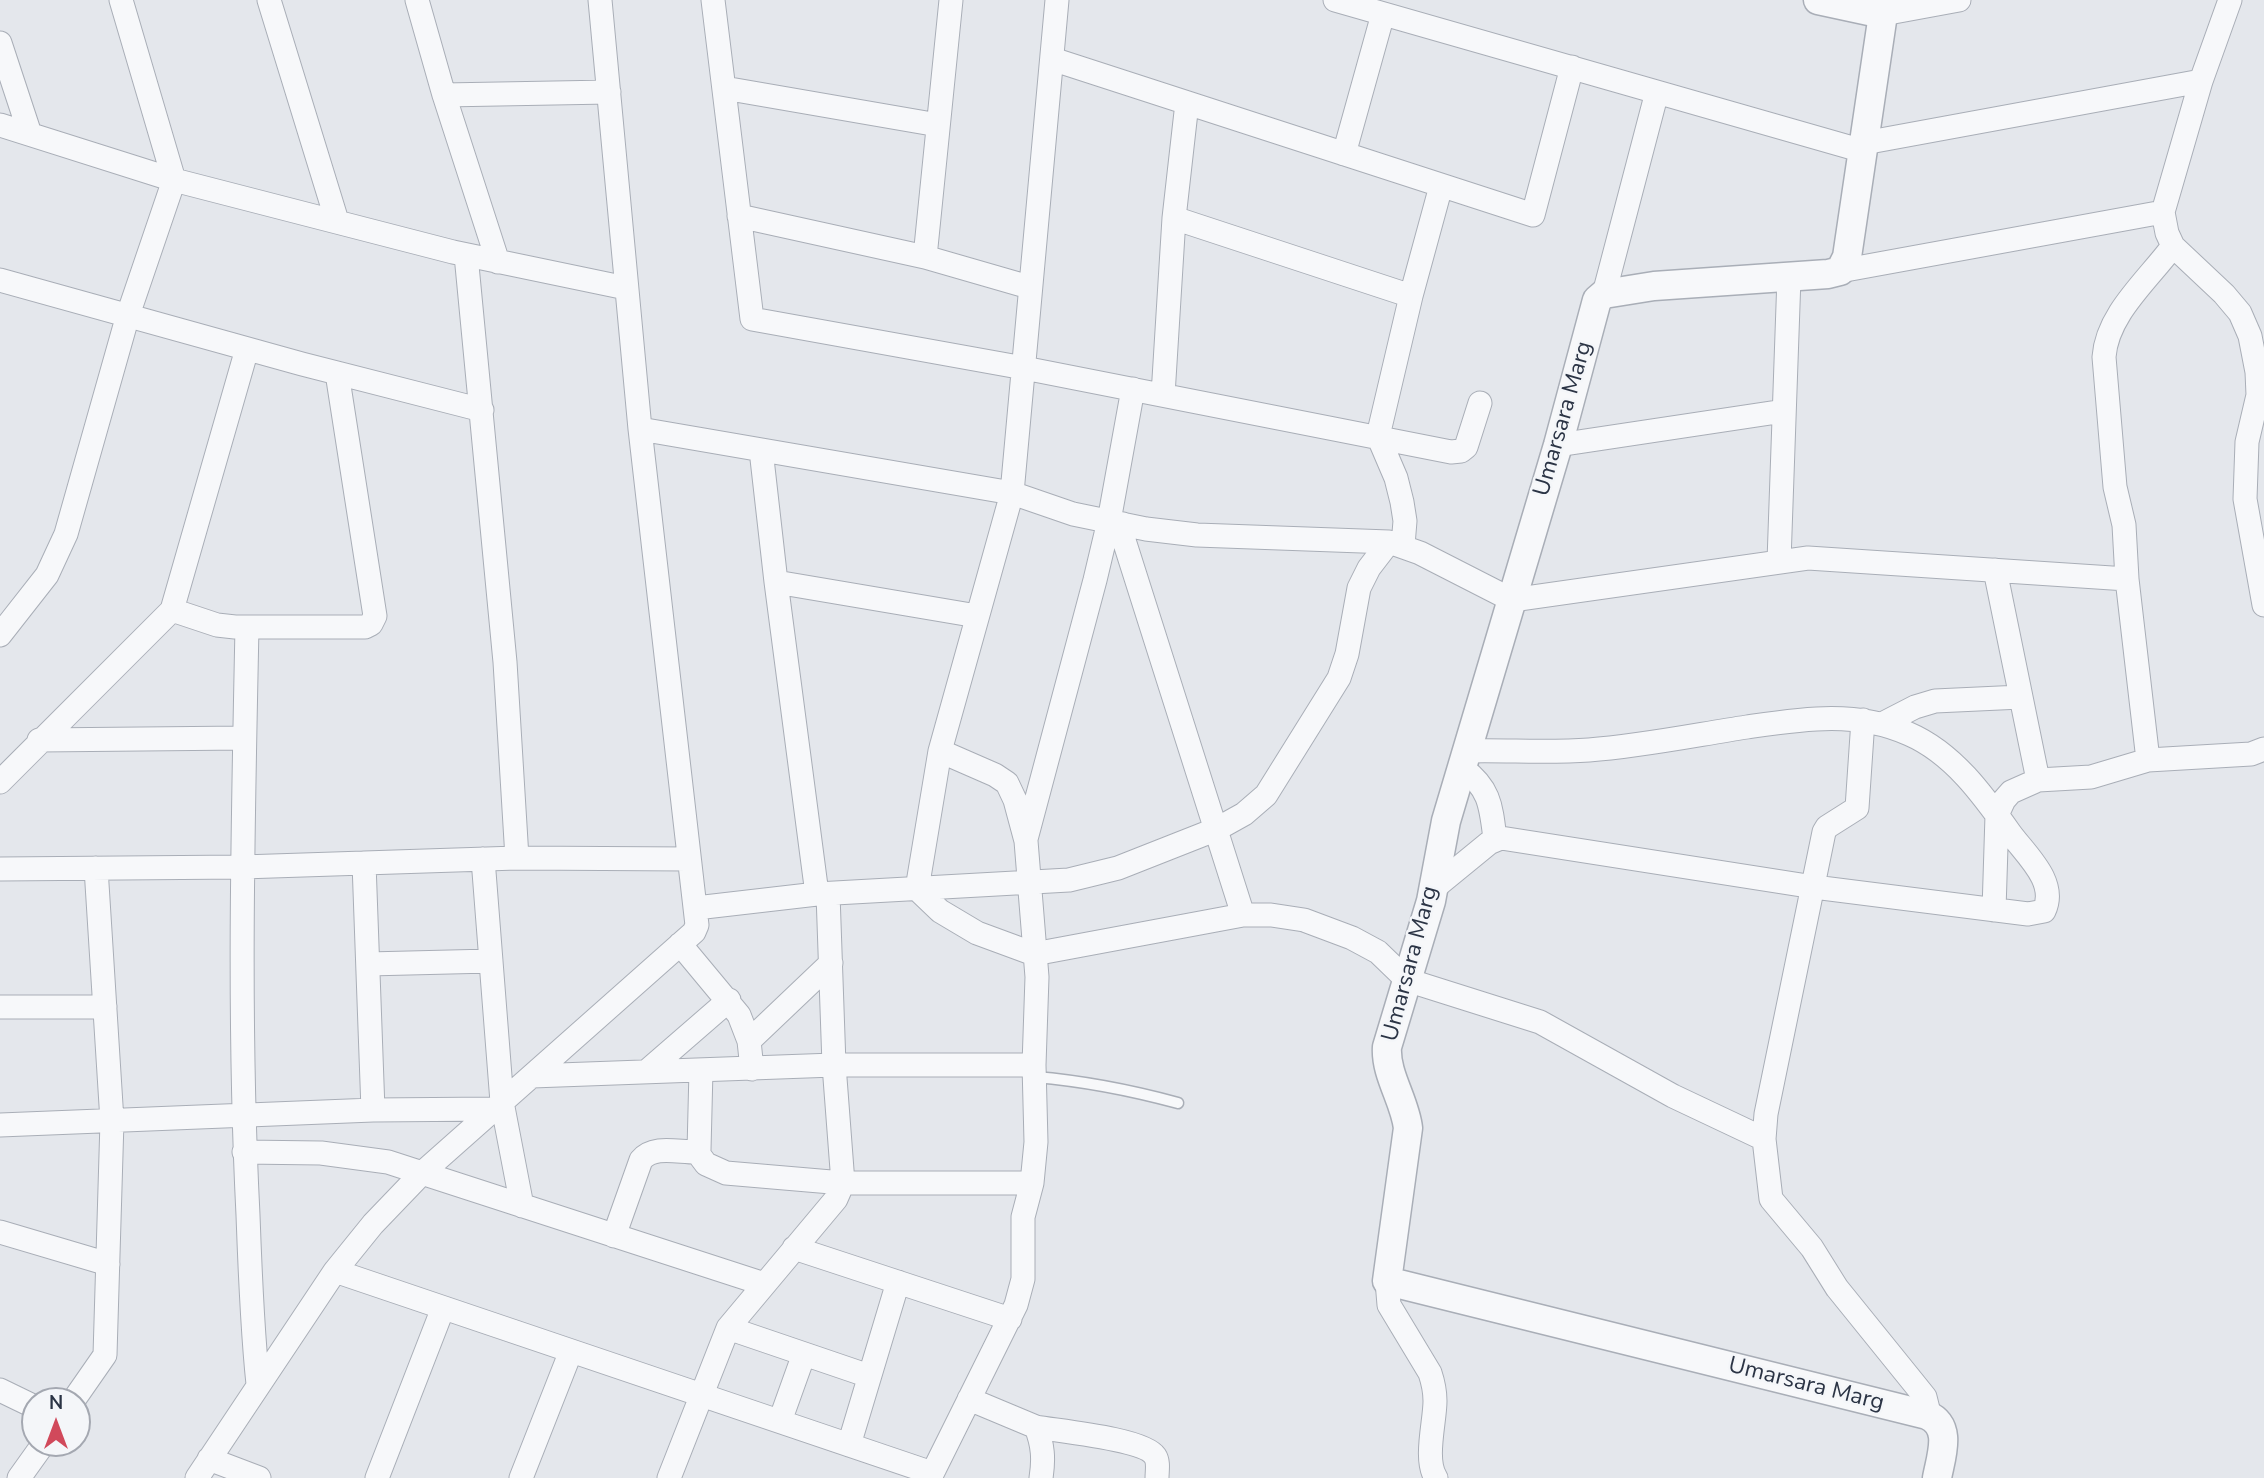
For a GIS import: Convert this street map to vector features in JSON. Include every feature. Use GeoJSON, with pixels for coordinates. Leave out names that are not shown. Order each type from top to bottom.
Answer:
{"type":"FeatureCollection","features":[{"type":"Feature","properties":{"kind":"street"},"geometry":{"type":"LineString","coordinates":[[0,635],[47,575],[65,534],[128,315],[174,180],[121,0]]}},
{"type":"Feature","properties":{"kind":"street"},"geometry":{"type":"LineString","coordinates":[[269,0],[337,221]]}},
{"type":"Feature","properties":{"kind":"street"},"geometry":{"type":"LineString","coordinates":[[417,0],[444,95],[498,262]]}},
{"type":"Feature","properties":{"kind":"street"},"geometry":{"type":"LineString","coordinates":[[259,1478],[203,1468],[335,1271],[373,1224],[421,1174],[694,932],[696,925],[639,429],[600,0]]}},
{"type":"Feature","properties":{"kind":"street"},"geometry":{"type":"LineString","coordinates":[[713,0],[751,319],[1024,368],[1451,452],[1461,452],[1466,447],[1480,402]]}},
{"type":"Feature","properties":{"kind":"street"},"geometry":{"type":"LineString","coordinates":[[925,257],[951,0]]}},
{"type":"Feature","properties":{"kind":"street"},"geometry":{"type":"LineString","coordinates":[[917,889],[940,751],[1012,493],[1029,287],[1058,0]]}},
{"type":"Feature","properties":{"kind":"street"},"geometry":{"type":"LineString","coordinates":[[1335,0],[1657,92],[1864,147],[2201,81]]}},
{"type":"Feature","properties":{"kind":"street"},"geometry":{"type":"LineString","coordinates":[[1818,0],[1884,7],[1959,0]]}},
{"type":"Feature","properties":{"kind":"street"},"geometry":{"type":"LineString","coordinates":[[2230,0],[2201,81],[2163,212],[2173,246],[2183,259],[2224,293],[2240,313],[2250,336],[2258,395],[2247,442],[2245,499],[2264,605]]}},
{"type":"Feature","properties":{"kind":"street"},"geometry":{"type":"LineString","coordinates":[[1840,271],[1847,257],[1884,7]]}},
{"type":"Feature","properties":{"kind":"street"},"geometry":{"type":"LineString","coordinates":[[1344,154],[1383,14]]}},
{"type":"Feature","properties":{"kind":"street"},"geometry":{"type":"LineString","coordinates":[[0,43],[30,134]]}},
{"type":"Feature","properties":{"kind":"street"},"geometry":{"type":"LineString","coordinates":[[1052,60],[1533,215],[1572,68]]}},
{"type":"Feature","properties":{"kind":"street"},"geometry":{"type":"LineString","coordinates":[[723,88],[938,125]]}},
{"type":"Feature","properties":{"kind":"street"},"geometry":{"type":"LineString","coordinates":[[444,95],[608,92]]}},
{"type":"Feature","properties":{"kind":"street"},"geometry":{"type":"LineString","coordinates":[[1657,92],[1604,293],[1654,286],[1828,274],[2163,212]]}},
{"type":"Feature","properties":{"kind":"street"},"geometry":{"type":"LineString","coordinates":[[1163,395],[1174,218],[1187,103]]}},
{"type":"Feature","properties":{"kind":"street"},"geometry":{"type":"LineString","coordinates":[[0,125],[174,180],[466,255],[626,288]]}},
{"type":"Feature","properties":{"kind":"street"},"geometry":{"type":"LineString","coordinates":[[696,908],[822,894],[1069,880],[1118,868],[1217,829],[1244,814],[1266,795],[1339,678],[1347,654],[1359,589],[1369,568],[1396,544],[1405,521],[1396,478],[1378,436],[1410,296],[1441,186]]}},
{"type":"Feature","properties":{"kind":"street"},"geometry":{"type":"LineString","coordinates":[[739,216],[925,257],[1029,287]]}},
{"type":"Feature","properties":{"kind":"street"},"geometry":{"type":"LineString","coordinates":[[1174,218],[1410,296]]}},
{"type":"Feature","properties":{"kind":"street"},"geometry":{"type":"LineString","coordinates":[[2148,760],[2127,579],[2124,525],[2115,488],[2104,358],[2108,333],[2173,246]]}},
{"type":"Feature","properties":{"kind":"street"},"geometry":{"type":"LineString","coordinates":[[466,255],[505,662],[517,858]]}},
{"type":"Feature","properties":{"kind":"street"},"geometry":{"type":"LineString","coordinates":[[1779,561],[1789,277]]}},
{"type":"Feature","properties":{"kind":"street"},"geometry":{"type":"LineString","coordinates":[[2,286],[128,315],[482,410]]}},
{"type":"Feature","properties":{"kind":"street","name":"Umarsara Marg"},"geometry":{"type":"LineString","coordinates":[[1604,293],[1597,300],[1558,445],[1441,836],[1434,888],[1390,1038],[1387,1054],[1407,1114],[1408,1128],[1387,1281],[1930,1417]]}},
{"type":"Feature","properties":{"kind":"street"},"geometry":{"type":"LineString","coordinates":[[0,782],[11,758],[40,740],[172,610],[247,349]]}},
{"type":"Feature","properties":{"kind":"street"},"geometry":{"type":"LineString","coordinates":[[172,610],[217,625],[247,627],[365,626],[374,620],[337,373]]}},
{"type":"Feature","properties":{"kind":"street"},"geometry":{"type":"LineString","coordinates":[[1026,841],[1116,522],[1133,389]]}},
{"type":"Feature","properties":{"kind":"street"},"geometry":{"type":"LineString","coordinates":[[1558,445],[1784,411]]}},
{"type":"Feature","properties":{"kind":"street"},"geometry":{"type":"LineString","coordinates":[[639,429],[1012,493],[1073,514],[1197,535],[1396,544],[1512,600],[1808,558],[2127,579]]}},
{"type":"Feature","properties":{"kind":"street"},"geometry":{"type":"LineString","coordinates":[[668,1478],[728,1328],[836,1199],[843,1183],[834,1065],[831,963],[776,582],[761,450]]}},
{"type":"Feature","properties":{"kind":"street"},"geometry":{"type":"LineString","coordinates":[[1116,522],[1243,915]]}},
{"type":"Feature","properties":{"kind":"street"},"geometry":{"type":"LineString","coordinates":[[1995,570],[2038,780]]}},
{"type":"Feature","properties":{"kind":"street"},"geometry":{"type":"LineString","coordinates":[[776,582],[976,616]]}},
{"type":"Feature","properties":{"kind":"street"},"geometry":{"type":"LineString","coordinates":[[247,627],[242,867],[242,1115],[258,1384]]}},
{"type":"Feature","properties":{"kind":"street"},"geometry":{"type":"LineString","coordinates":[[1873,722],[1935,701],[2021,698]]}},
{"type":"Feature","properties":{"kind":"street"},"geometry":{"type":"LineString","coordinates":[[1434,888],[1495,839],[1814,887],[1994,910],[2037,913],[2043,911],[2049,893],[2044,879],[1958,768],[1911,734],[1873,722],[1812,718],[1589,750],[1464,759],[1491,804],[1495,839]]}},
{"type":"Feature","properties":{"kind":"street"},"geometry":{"type":"LineString","coordinates":[[1873,722],[1857,808],[1827,827],[1824,832],[1774,1068],[1764,1139],[1771,1199],[1812,1248],[1837,1288],[1925,1397],[1930,1417],[1939,1423],[1944,1437],[1937,1478]]}},
{"type":"Feature","properties":{"kind":"street"},"geometry":{"type":"LineString","coordinates":[[40,740],[244,738]]}},
{"type":"Feature","properties":{"kind":"street"},"geometry":{"type":"LineString","coordinates":[[1994,910],[1997,815],[2011,792],[2038,780],[2091,777],[2148,760],[2251,754],[2264,749]]}},
{"type":"Feature","properties":{"kind":"street"},"geometry":{"type":"LineString","coordinates":[[335,1271],[780,1421],[931,1476],[1016,1306],[1023,1279],[1023,1217],[1032,1183],[1036,1142],[1034,1071],[1037,977],[1026,841],[1016,800],[1007,783],[995,775],[940,751]]}},
{"type":"Feature","properties":{"kind":"street"},"geometry":{"type":"LineString","coordinates":[[0,869],[242,867],[517,858],[689,859]]}},
{"type":"Feature","properties":{"kind":"street"},"geometry":{"type":"LineString","coordinates":[[483,859],[498,1105],[522,1206]]}},
{"type":"Feature","properties":{"kind":"street"},"geometry":{"type":"LineString","coordinates":[[364,863],[373,1111]]}},
{"type":"Feature","properties":{"kind":"street"},"geometry":{"type":"LineString","coordinates":[[83,1387],[105,1355],[112,1121],[96,868]]}},
{"type":"Feature","properties":{"kind":"street"},"geometry":{"type":"LineString","coordinates":[[917,889],[940,911],[976,933],[1034,954],[1243,915],[1272,915],[1304,920],[1352,938],[1378,952],[1407,980],[1540,1022],[1673,1096],[1764,1139]]}},
{"type":"Feature","properties":{"kind":"street"},"geometry":{"type":"LineString","coordinates":[[680,944],[729,1000],[739,1016],[749,1041],[752,1069]]}},
{"type":"Feature","properties":{"kind":"street"},"geometry":{"type":"LineString","coordinates":[[368,964],[491,961]]}},
{"type":"Feature","properties":{"kind":"street"},"geometry":{"type":"LineString","coordinates":[[749,1041],[831,963]]}},
{"type":"Feature","properties":{"kind":"street"},"geometry":{"type":"LineString","coordinates":[[646,1072],[729,1000]]}},
{"type":"Feature","properties":{"kind":"street"},"geometry":{"type":"LineString","coordinates":[[0,1007],[105,1007]]}},
{"type":"Feature","properties":{"kind":"street"},"geometry":{"type":"LineString","coordinates":[[532,1076],[834,1065],[1034,1071]]}},
{"type":"Feature","properties":{"kind":"street"},"geometry":{"type":"LineString","coordinates":[[697,1152],[701,1070]]}},
{"type":"Feature","properties":{"kind":"street"},"geometry":{"type":"LineString","coordinates":[[0,1125],[498,1105]]}},
{"type":"Feature","properties":{"kind":"street"},"geometry":{"type":"LineString","coordinates":[[614,1236],[645,1155],[657,1151],[697,1152]]}},
{"type":"Feature","properties":{"kind":"street"},"geometry":{"type":"LineString","coordinates":[[244,1152],[321,1153],[388,1162],[764,1284]]}},
{"type":"Feature","properties":{"kind":"street"},"geometry":{"type":"LineString","coordinates":[[697,1152],[706,1164],[726,1173],[843,1183],[1032,1183]]}},
{"type":"Feature","properties":{"kind":"street"},"geometry":{"type":"LineString","coordinates":[[0,1232],[108,1264]]}},
{"type":"Feature","properties":{"kind":"street"},"geometry":{"type":"LineString","coordinates":[[794,1248],[1010,1319]]}},
{"type":"Feature","properties":{"kind":"street"},"geometry":{"type":"LineString","coordinates":[[1387,1281],[1390,1305],[1430,1373],[1432,1381],[1435,1398],[1431,1465],[1436,1478]]}},
{"type":"Feature","properties":{"kind":"street"},"geometry":{"type":"LineString","coordinates":[[849,1445],[898,1282]]}},
{"type":"Feature","properties":{"kind":"street"},"geometry":{"type":"LineString","coordinates":[[377,1478],[443,1308]]}},
{"type":"Feature","properties":{"kind":"street"},"geometry":{"type":"LineString","coordinates":[[728,1328],[869,1376]]}},
{"type":"Feature","properties":{"kind":"street"},"geometry":{"type":"LineString","coordinates":[[521,1478],[571,1351]]}},
{"type":"Feature","properties":{"kind":"street"},"geometry":{"type":"LineString","coordinates":[[780,1421],[804,1354]]}},
{"type":"Feature","properties":{"kind":"street"},"geometry":{"type":"LineString","coordinates":[[0,1390],[21,1400]]}},
{"type":"Feature","properties":{"kind":"street"},"geometry":{"type":"LineString","coordinates":[[969,1399],[1036,1427],[1127,1442],[1146,1449],[1155,1456],[1157,1478]]}},
{"type":"Feature","properties":{"kind":"street"},"geometry":{"type":"LineString","coordinates":[[1036,1427],[1044,1459],[1041,1478]]}},
{"type":"Feature","properties":{"kind":"street"},"geometry":{"type":"LineString","coordinates":[[19,1478],[34,1457]]}},
{"type":"Feature","properties":{"kind":"lane"},"geometry":{"type":"LineString","coordinates":[[1034,1071],[1119,1087],[1178,1103]]}}]}
